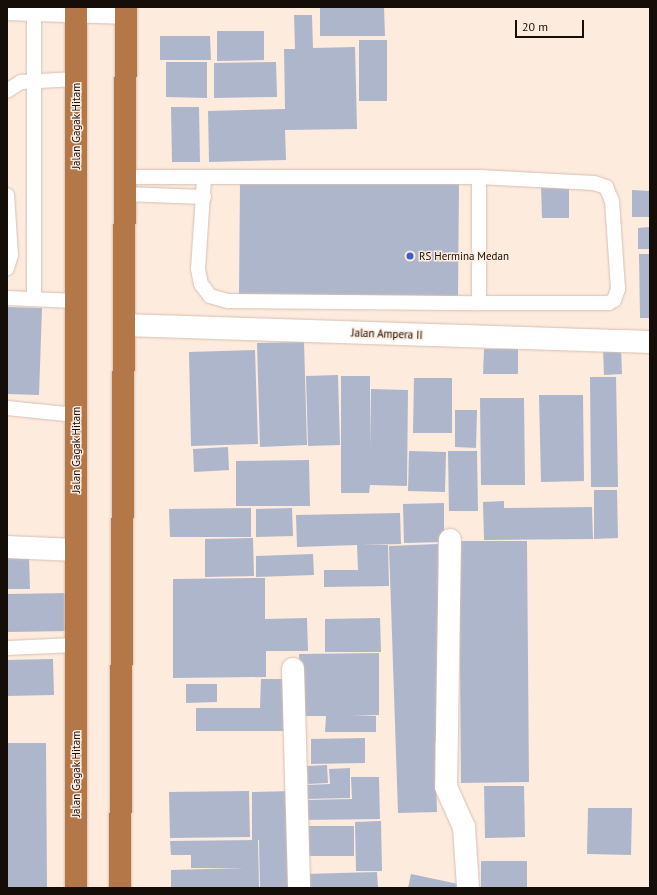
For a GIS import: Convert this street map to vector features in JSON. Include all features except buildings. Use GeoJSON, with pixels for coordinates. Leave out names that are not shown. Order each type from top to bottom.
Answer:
{"type":"FeatureCollection","features":[{"type":"Feature","properties":{"kind":"highway","name":"Jalan Gagak Hitam"},"geometry":{"type":"LineString","coordinates":[[76,9],[76,888]]}},
{"type":"Feature","properties":{"kind":"highway"},"geometry":{"type":"LineString","coordinates":[[120,888],[126,10]]}},
{"type":"Feature","properties":{"kind":"street"},"geometry":{"type":"LineString","coordinates":[[7,9],[126,10]]}},
{"type":"Feature","properties":{"kind":"street","name":"Jalan Ampera II"},"geometry":{"type":"LineString","coordinates":[[124,325],[650,342]]}},
{"type":"Feature","properties":{"kind":"street"},"geometry":{"type":"LineString","coordinates":[[450,540],[446,787],[464,827],[468,888]]}},
{"type":"Feature","properties":{"kind":"street"},"geometry":{"type":"LineString","coordinates":[[7,547],[76,550]]}},
{"type":"Feature","properties":{"kind":"street"},"geometry":{"type":"LineString","coordinates":[[294,669],[299,888]]}},
{"type":"Feature","properties":{"kind":"lane"},"geometry":{"type":"LineString","coordinates":[[34,10],[34,299]]}},
{"type":"Feature","properties":{"kind":"lane"},"geometry":{"type":"LineString","coordinates":[[7,91],[21,82],[35,80],[76,79]]}},
{"type":"Feature","properties":{"kind":"lane"},"geometry":{"type":"LineString","coordinates":[[125,186],[204,179],[479,177],[587,182],[606,187],[612,201],[618,295],[609,303],[228,301],[210,296],[201,284],[198,269],[204,179]]}},
{"type":"Feature","properties":{"kind":"lane"},"geometry":{"type":"LineString","coordinates":[[479,177],[479,303]]}},
{"type":"Feature","properties":{"kind":"lane"},"geometry":{"type":"LineString","coordinates":[[125,186],[204,197]]}},
{"type":"Feature","properties":{"kind":"lane"},"geometry":{"type":"LineString","coordinates":[[7,195],[11,255],[7,268]]}},
{"type":"Feature","properties":{"kind":"lane"},"geometry":{"type":"LineString","coordinates":[[7,298],[76,301]]}},
{"type":"Feature","properties":{"kind":"lane"},"geometry":{"type":"LineString","coordinates":[[7,408],[76,415]]}},
{"type":"Feature","properties":{"kind":"lane"},"geometry":{"type":"LineString","coordinates":[[7,648],[76,645]]}},
{"type":"Feature","properties":{"kind":"place","name":"RS Hermina Medan"},"geometry":{"type":"Point","coordinates":[410,256]}}]}
